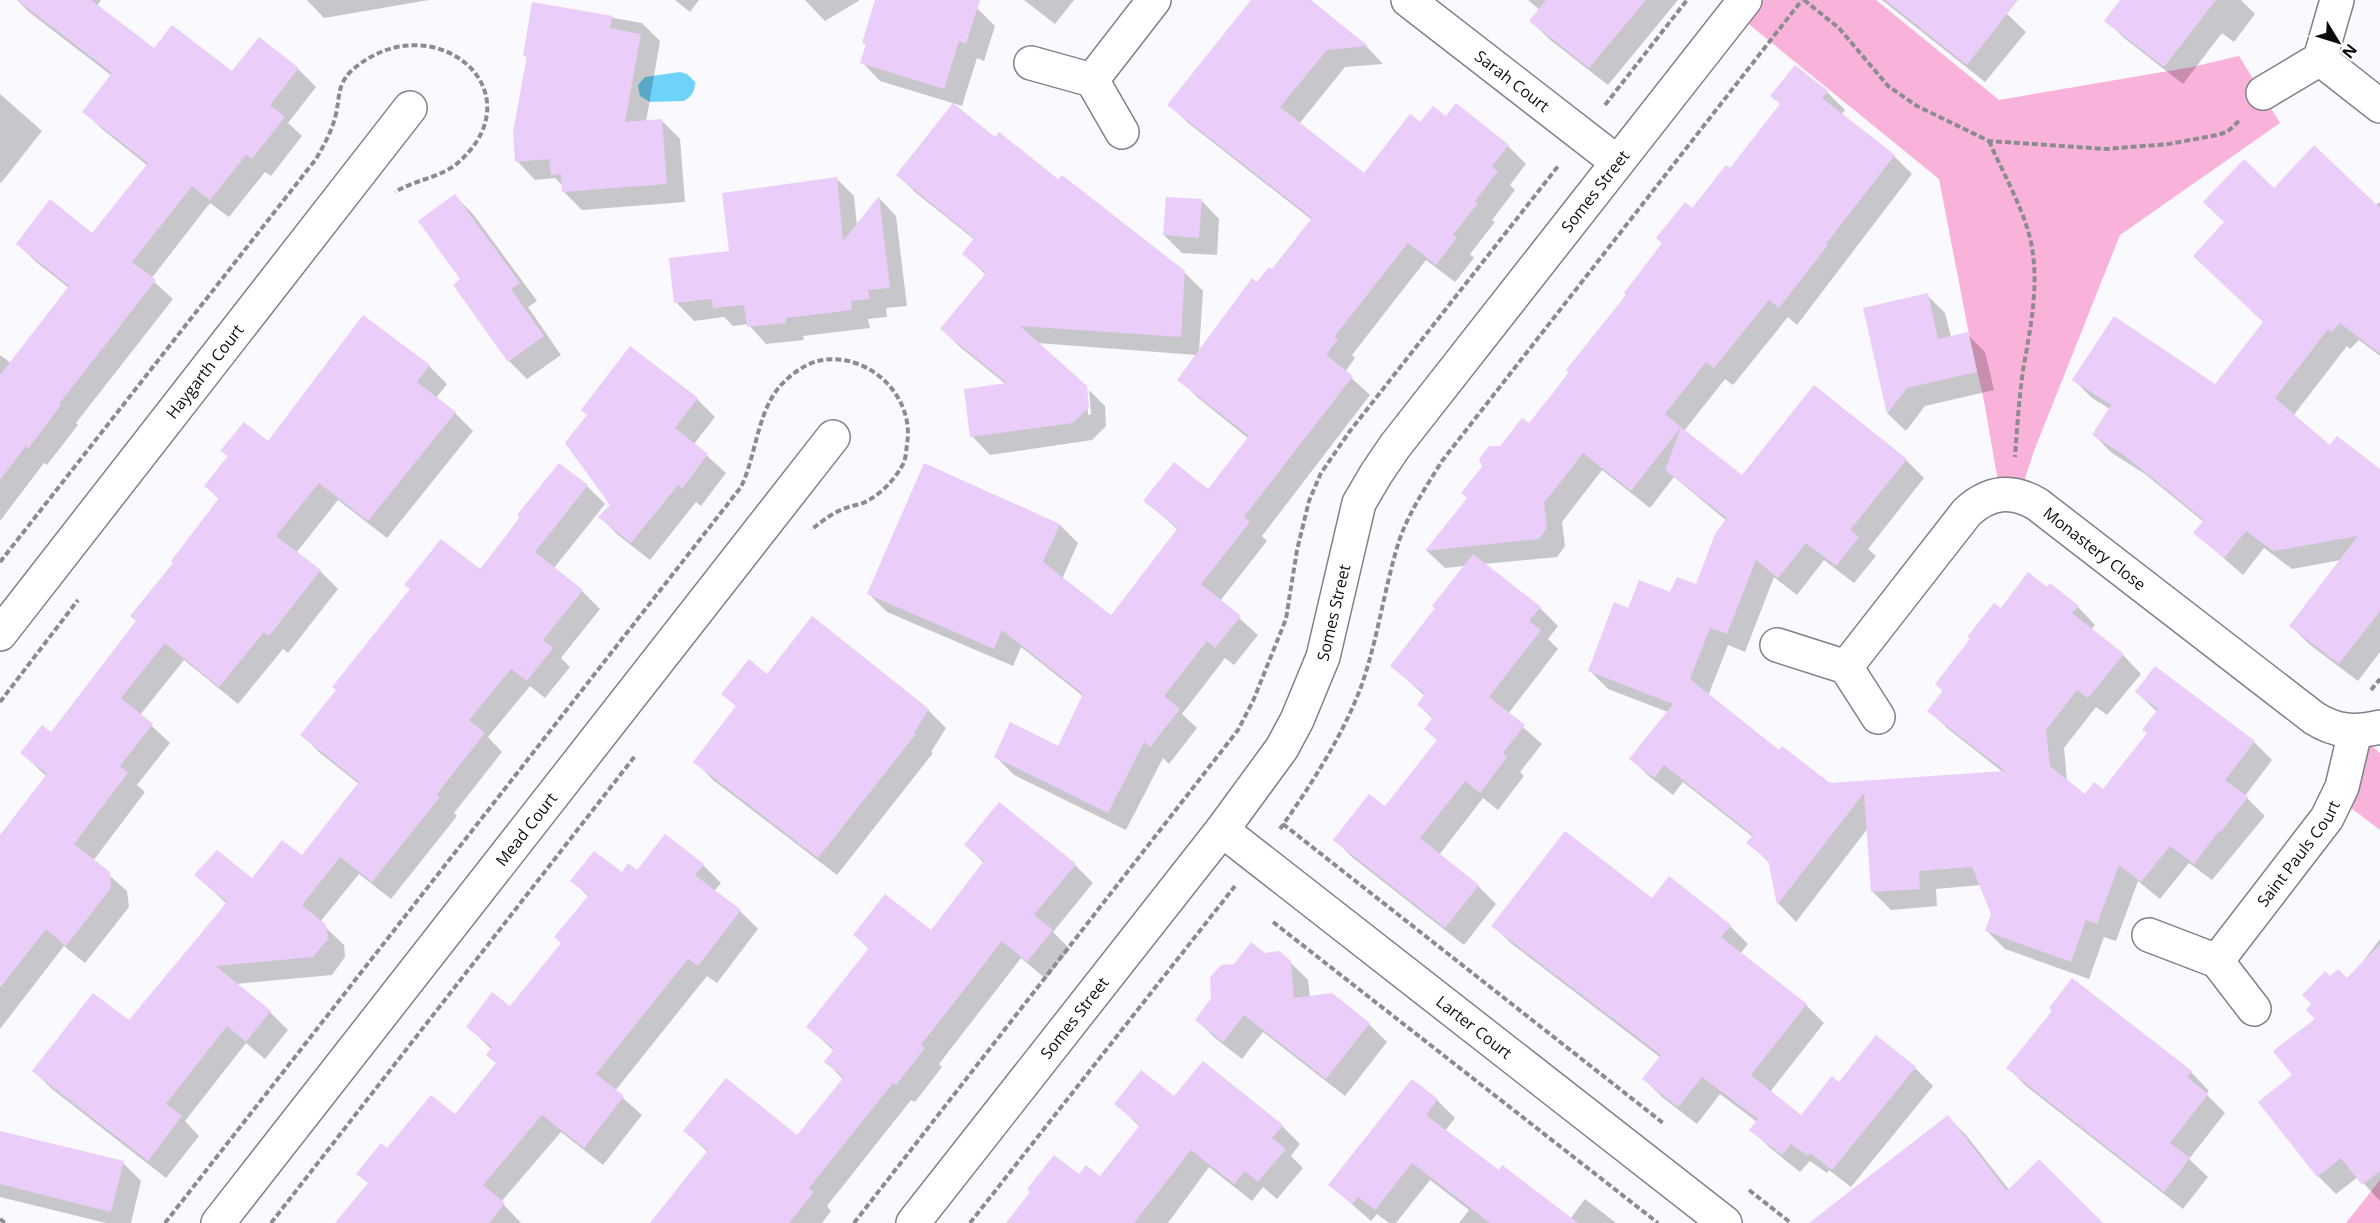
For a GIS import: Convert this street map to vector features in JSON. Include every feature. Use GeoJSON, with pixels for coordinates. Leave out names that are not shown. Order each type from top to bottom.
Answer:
{"type":"FeatureCollection","features":[{"type":"Feature","properties":{"kind":"street"},"geometry":{"type":"LineString","coordinates":[[1092,80],[1154,0]]}},
{"type":"Feature","properties":{"kind":"street","name":"Sarah Court"},"geometry":{"type":"LineString","coordinates":[[1408,0],[1617,162]]}},
{"type":"Feature","properties":{"kind":"street","name":"Somes Street"},"geometry":{"type":"LineString","coordinates":[[913,1223],[1222,830],[1282,748],[1323,657],[1359,503],[1395,446],[1745,0]]}},
{"type":"Feature","properties":{"kind":"street"},"geometry":{"type":"LineString","coordinates":[[2263,93],[2320,59],[2337,0]]}},
{"type":"Feature","properties":{"kind":"street"},"geometry":{"type":"LineString","coordinates":[[2320,59],[2380,106]]}},
{"type":"Feature","properties":{"kind":"street"},"geometry":{"type":"LineString","coordinates":[[1031,63],[1092,80],[1122,132]]}},
{"type":"Feature","properties":{"kind":"street","name":"Haygarth Court"},"geometry":{"type":"LineString","coordinates":[[0,634],[410,108]]}},
{"type":"Feature","properties":{"kind":"street","name":"Mead Court"},"geometry":{"type":"LineString","coordinates":[[219,1223],[832,437]]}},
{"type":"Feature","properties":{"kind":"street"},"geometry":{"type":"LineString","coordinates":[[1846,667],[1967,512],[1985,498],[2000,493],[2013,494]]}},
{"type":"Feature","properties":{"kind":"street","name":"Monastery Close"},"geometry":{"type":"LineString","coordinates":[[2013,494],[2026,497],[2037,504],[2326,726],[2367,729]]}},
{"type":"Feature","properties":{"kind":"street"},"geometry":{"type":"LineString","coordinates":[[1777,645],[1846,667],[1878,717]]}},
{"type":"Feature","properties":{"kind":"street","name":"Saint Pauls Court"},"geometry":{"type":"LineString","coordinates":[[2217,961],[2327,818],[2367,729]]}},
{"type":"Feature","properties":{"kind":"street","name":"Larter Court"},"geometry":{"type":"LineString","coordinates":[[1222,830],[1725,1223]]}},
{"type":"Feature","properties":{"kind":"street"},"geometry":{"type":"LineString","coordinates":[[2149,935],[2217,961],[2254,1009]]}},
{"type":"Feature","properties":{"kind":"path"},"geometry":{"type":"LineString","coordinates":[[1604,106],[1687,0]]}},
{"type":"Feature","properties":{"kind":"path"},"geometry":{"type":"LineString","coordinates":[[1278,832],[1347,719],[1371,654],[1400,541],[1410,514],[1442,461],[1803,0],[1839,28],[1888,86],[1897,93],[1917,106],[1989,141],[2106,149],[2152,146],[2200,139],[2227,132],[2237,124],[2245,111],[2263,93]]}},
{"type":"Feature","properties":{"kind":"path"},"geometry":{"type":"LineString","coordinates":[[1989,141],[2029,234],[2035,286],[2032,324],[2019,400],[2013,494]]}},
{"type":"Feature","properties":{"kind":"path"},"geometry":{"type":"LineString","coordinates":[[854,1223],[1238,730],[1253,701],[1286,619],[1299,540],[1309,501],[1321,473],[1350,431],[1562,162]]}},
{"type":"Feature","properties":{"kind":"path"},"geometry":{"type":"LineString","coordinates":[[1283,824],[1669,1127]]}},
{"type":"Feature","properties":{"kind":"path"},"geometry":{"type":"LineString","coordinates":[[970,1223],[1238,883]]}},
{"type":"Feature","properties":{"kind":"path"},"geometry":{"type":"LineString","coordinates":[[1232,890],[1241,897]]}},
{"type":"Feature","properties":{"kind":"path"},"geometry":{"type":"LineString","coordinates":[[1269,918],[1658,1223]]}},
{"type":"Feature","properties":{"kind":"path"},"geometry":{"type":"LineString","coordinates":[[1744,1186],[1791,1223]]}},
{"type":"Feature","properties":{"kind":"path"},"geometry":{"type":"LineString","coordinates":[[0,1219],[5,1223]]}},
{"type":"Feature","properties":{"kind":"shaded area"},"geometry":{"type":"Polygon","coordinates":[[[1745,0],[1876,0],[1999,100],[2192,67],[2239,56],[2280,123],[2120,235],[2034,451],[2019,496],[2000,493],[1984,401],[1939,179],[1735,13],[1745,0]]]}},
{"type":"Feature","properties":{"kind":"shaded area"},"geometry":{"type":"Polygon","coordinates":[[[2355,732],[2380,753],[2380,830],[2338,798],[2355,732]]]}},
{"type":"Feature","properties":{"kind":"shaded area"},"geometry":{"type":"Polygon","coordinates":[[[2380,1180],[2380,1223],[2346,1223],[2380,1180]]]}},
{"type":"Feature","properties":{"kind":"water"},"geometry":{"type":"Polygon","coordinates":[[[680,72],[687,74],[695,82],[692,93],[684,101],[650,102],[640,96],[638,85],[645,77],[680,72]]]}},
{"type":"Feature","properties":{"kind":"building"},"geometry":{"type":"Polygon","coordinates":[[[17,0],[91,0],[154,48],[172,25],[232,71],[259,37],[299,68],[270,105],[285,117],[252,159],[246,155],[210,200],[192,186],[132,262],[156,280],[59,404],[61,405],[28,449],[26,446],[0,480],[0,375],[69,286],[16,244],[50,199],[92,233],[148,163],[82,112],[112,73],[17,0]]]}},
{"type":"Feature","properties":{"kind":"building"},"geometry":{"type":"Polygon","coordinates":[[[875,0],[980,0],[966,44],[959,41],[944,89],[860,63],[866,44],[862,43],[875,0]]]}},
{"type":"Feature","properties":{"kind":"building"},"geometry":{"type":"Polygon","coordinates":[[[1251,0],[1311,0],[1368,46],[1327,50],[1280,107],[1364,173],[1410,114],[1420,122],[1433,106],[1446,116],[1456,103],[1509,145],[1492,166],[1498,171],[1475,201],[1478,203],[1453,235],[1457,238],[1436,265],[1408,243],[1335,336],[1338,339],[1326,355],[1353,376],[1244,517],[1250,522],[1201,584],[1241,616],[1215,648],[1207,641],[1164,696],[1180,709],[1150,747],[1144,742],[1108,813],[994,757],[1010,722],[1058,746],[1083,694],[1002,630],[994,649],[867,594],[924,463],[1060,524],[1043,562],[1111,615],[1178,528],[1143,501],[1174,462],[1208,489],[1249,436],[1177,380],[1252,278],[1257,282],[1269,267],[1272,269],[1312,218],[1167,105],[1251,0]]]}},
{"type":"Feature","properties":{"kind":"building"},"geometry":{"type":"Polygon","coordinates":[[[1546,0],[1646,0],[1589,68],[1529,21],[1546,0]]]}},
{"type":"Feature","properties":{"kind":"building"},"geometry":{"type":"Polygon","coordinates":[[[1885,0],[2018,0],[1967,65],[1885,0]]]}},
{"type":"Feature","properties":{"kind":"building"},"geometry":{"type":"Polygon","coordinates":[[[2120,0],[2216,0],[2164,67],[2104,21],[2120,0]]]}},
{"type":"Feature","properties":{"kind":"building"},"geometry":{"type":"Polygon","coordinates":[[[532,2],[613,16],[610,28],[641,34],[625,122],[662,119],[667,184],[562,192],[561,174],[551,175],[549,159],[515,162],[513,132],[527,56],[523,56],[532,2]]]}},
{"type":"Feature","properties":{"kind":"building"},"geometry":{"type":"Polygon","coordinates":[[[1795,65],[1828,91],[1822,98],[1895,155],[1826,244],[1828,245],[1779,308],[1769,300],[1714,368],[1706,362],[1665,414],[1681,427],[1631,491],[1583,453],[1544,503],[1547,528],[1539,539],[1425,551],[1467,498],[1461,493],[1482,467],[1479,459],[1489,446],[1500,446],[1522,418],[1529,423],[1569,373],[1566,370],[1626,295],[1624,293],[1662,243],[1656,238],[1685,202],[1692,208],[1726,165],[1730,168],[1780,104],[1770,96],[1795,65]]]}},
{"type":"Feature","properties":{"kind":"building"},"geometry":{"type":"Polygon","coordinates":[[[953,103],[995,137],[999,132],[1058,179],[1062,175],[1185,271],[1181,337],[1020,326],[1087,386],[1089,407],[1073,423],[970,437],[964,389],[1007,383],[940,329],[986,273],[962,254],[974,238],[896,175],[953,103]]]}},
{"type":"Feature","properties":{"kind":"building"},"geometry":{"type":"Polygon","coordinates":[[[2314,145],[2380,208],[2380,354],[2340,323],[2331,332],[2328,329],[2275,398],[2330,445],[2337,436],[2380,469],[2380,611],[2339,664],[2289,626],[2358,536],[2273,551],[2246,531],[2224,558],[2193,533],[2204,520],[2125,456],[2092,435],[2111,405],[2072,380],[2114,316],[2215,384],[2263,322],[2193,256],[2224,222],[2203,202],[2244,159],[2274,188],[2314,145]]]}},
{"type":"Feature","properties":{"kind":"building"},"geometry":{"type":"Polygon","coordinates":[[[837,177],[843,241],[879,196],[890,288],[868,290],[870,299],[851,301],[852,310],[786,318],[786,323],[747,327],[744,305],[713,308],[712,299],[674,303],[669,258],[729,251],[722,193],[837,177]]]}},
{"type":"Feature","properties":{"kind":"building"},"geometry":{"type":"Polygon","coordinates":[[[455,194],[520,283],[511,289],[544,336],[508,362],[453,285],[460,279],[418,221],[455,194]]]}},
{"type":"Feature","properties":{"kind":"building"},"geometry":{"type":"Polygon","coordinates":[[[1166,197],[1202,199],[1199,238],[1163,235],[1166,197]]]}},
{"type":"Feature","properties":{"kind":"building"},"geometry":{"type":"Polygon","coordinates":[[[1928,293],[1938,339],[1968,332],[1977,372],[1907,388],[1887,414],[1863,308],[1928,293]]]}},
{"type":"Feature","properties":{"kind":"building"},"geometry":{"type":"Polygon","coordinates":[[[363,315],[430,365],[417,382],[456,412],[368,521],[319,483],[276,536],[321,570],[269,636],[264,632],[219,687],[165,643],[121,698],[153,724],[120,766],[128,773],[74,844],[110,872],[111,888],[66,946],[46,929],[0,988],[0,835],[47,774],[20,753],[42,725],[51,732],[136,621],[130,616],[173,563],[171,561],[219,498],[204,486],[228,456],[220,451],[244,422],[268,441],[363,315]]]}},
{"type":"Feature","properties":{"kind":"building"},"geometry":{"type":"Polygon","coordinates":[[[630,346],[698,398],[675,428],[708,454],[682,489],[678,485],[631,543],[598,517],[610,505],[565,443],[587,415],[581,410],[630,346]]]}},
{"type":"Feature","properties":{"kind":"building"},"geometry":{"type":"Polygon","coordinates":[[[1814,385],[1907,459],[1850,530],[1859,537],[1836,566],[1806,543],[1778,578],[1756,560],[1727,634],[1710,628],[1690,679],[1779,750],[1782,746],[1830,783],[2005,771],[1927,711],[1943,691],[1935,684],[1970,639],[1967,637],[1994,603],[2001,608],[2028,572],[2047,587],[2050,583],[2079,606],[2072,613],[2124,654],[2088,698],[2077,690],[2046,730],[2050,766],[2085,794],[2094,782],[2103,789],[2147,733],[2142,730],[2158,709],[2135,692],[2155,666],[2255,741],[2225,780],[2248,797],[2221,832],[2219,831],[2194,864],[2170,846],[2141,882],[2119,865],[2097,924],[2086,920],[2071,962],[1985,931],[1991,914],[1972,867],[1919,871],[1920,889],[1871,892],[1864,793],[1777,905],[1768,860],[1746,843],[1753,835],[1664,765],[1654,778],[1629,759],[1673,704],[1588,671],[1614,602],[1628,608],[1639,580],[1670,592],[1677,577],[1696,584],[1715,534],[1727,518],[1665,470],[1681,427],[1742,475],[1814,385]]]}},
{"type":"Feature","properties":{"kind":"building"},"geometry":{"type":"Polygon","coordinates":[[[559,463],[588,485],[535,552],[583,590],[543,640],[553,648],[527,681],[511,669],[469,720],[485,733],[437,794],[440,797],[372,882],[340,857],[302,905],[326,925],[328,939],[313,957],[216,966],[271,1011],[246,1042],[227,1026],[166,1104],[182,1116],[148,1161],[32,1071],[93,993],[129,1020],[227,902],[194,875],[217,850],[252,878],[282,840],[302,855],[359,782],[300,735],[336,690],[332,687],[410,589],[404,585],[441,539],[480,569],[520,518],[517,515],[559,463]]]}},
{"type":"Feature","properties":{"kind":"building"},"geometry":{"type":"Polygon","coordinates":[[[1473,554],[1541,607],[1529,621],[1541,630],[1489,697],[1525,725],[1503,753],[1507,757],[1480,793],[1465,781],[1420,838],[1479,885],[1445,928],[1333,840],[1369,794],[1385,806],[1437,740],[1424,729],[1433,717],[1417,705],[1425,694],[1390,666],[1435,608],[1432,606],[1473,554]]]}},
{"type":"Feature","properties":{"kind":"building"},"geometry":{"type":"Polygon","coordinates":[[[812,616],[929,709],[914,733],[916,734],[818,858],[693,762],[736,706],[721,694],[749,659],[767,674],[812,616]]]}},
{"type":"Feature","properties":{"kind":"building"},"geometry":{"type":"Polygon","coordinates":[[[999,802],[1076,864],[1034,915],[1053,930],[1027,962],[1002,941],[921,1045],[925,1048],[896,1085],[893,1083],[809,1188],[814,1192],[789,1223],[650,1223],[708,1150],[683,1131],[726,1078],[797,1135],[844,1077],[824,1062],[834,1049],[806,1027],[869,948],[853,935],[885,894],[931,930],[984,861],[964,845],[999,802]]]}},
{"type":"Feature","properties":{"kind":"building"},"geometry":{"type":"Polygon","coordinates":[[[1565,831],[1652,898],[1669,876],[1731,925],[1721,937],[1807,1004],[1751,1075],[1801,1115],[1832,1076],[1839,1082],[1876,1035],[1916,1067],[1832,1170],[1810,1153],[1808,1156],[1791,1144],[1782,1155],[1749,1130],[1758,1119],[1702,1077],[1678,1107],[1642,1079],[1661,1055],[1491,926],[1565,831]]]}},
{"type":"Feature","properties":{"kind":"building"},"geometry":{"type":"Polygon","coordinates":[[[665,834],[704,864],[695,875],[741,910],[698,966],[688,959],[596,1074],[624,1096],[584,1148],[542,1115],[483,1185],[505,1203],[489,1223],[335,1223],[368,1183],[356,1174],[381,1143],[387,1148],[431,1095],[455,1114],[496,1063],[486,1055],[492,1047],[466,1027],[492,992],[510,1006],[561,943],[554,937],[589,895],[570,881],[594,851],[622,872],[628,863],[637,870],[665,834]]]}},
{"type":"Feature","properties":{"kind":"building"},"geometry":{"type":"Polygon","coordinates":[[[1251,942],[1265,953],[1279,951],[1291,961],[1294,998],[1332,993],[1370,1023],[1326,1079],[1244,1015],[1223,1042],[1195,1020],[1211,998],[1210,977],[1221,965],[1234,964],[1251,942]]]}},
{"type":"Feature","properties":{"kind":"building"},"geometry":{"type":"Polygon","coordinates":[[[2380,944],[2380,1171],[2362,1185],[2341,1158],[2317,1177],[2258,1102],[2292,1075],[2273,1051],[2315,1019],[2306,1010],[2311,1004],[2302,995],[2325,971],[2330,976],[2338,969],[2347,978],[2380,944]]]}},
{"type":"Feature","properties":{"kind":"building"},"geometry":{"type":"Polygon","coordinates":[[[2072,978],[2192,1071],[2187,1077],[2208,1094],[2170,1143],[2190,1158],[2164,1192],[2006,1068],[2052,1011],[2049,1008],[2072,978]]]}},
{"type":"Feature","properties":{"kind":"building"},"geometry":{"type":"Polygon","coordinates":[[[1203,1061],[1283,1125],[1272,1138],[1286,1149],[1258,1182],[1245,1171],[1234,1184],[1191,1150],[1134,1223],[1006,1223],[1030,1192],[1027,1189],[1054,1155],[1079,1174],[1086,1165],[1100,1176],[1140,1125],[1114,1104],[1141,1070],[1174,1096],[1203,1061]]]}},
{"type":"Feature","properties":{"kind":"building"},"geometry":{"type":"Polygon","coordinates":[[[1412,1079],[1438,1099],[1426,1115],[1499,1170],[1502,1165],[1578,1223],[1490,1223],[1412,1163],[1375,1210],[1358,1197],[1352,1204],[1328,1185],[1412,1079]]]}},
{"type":"Feature","properties":{"kind":"building"},"geometry":{"type":"Polygon","coordinates":[[[1948,1115],[2007,1191],[2039,1159],[2103,1223],[1809,1223],[1948,1115]]]}},
{"type":"Feature","properties":{"kind":"building"},"geometry":{"type":"Polygon","coordinates":[[[0,1131],[124,1161],[111,1212],[0,1184],[0,1131]]]}}]}
